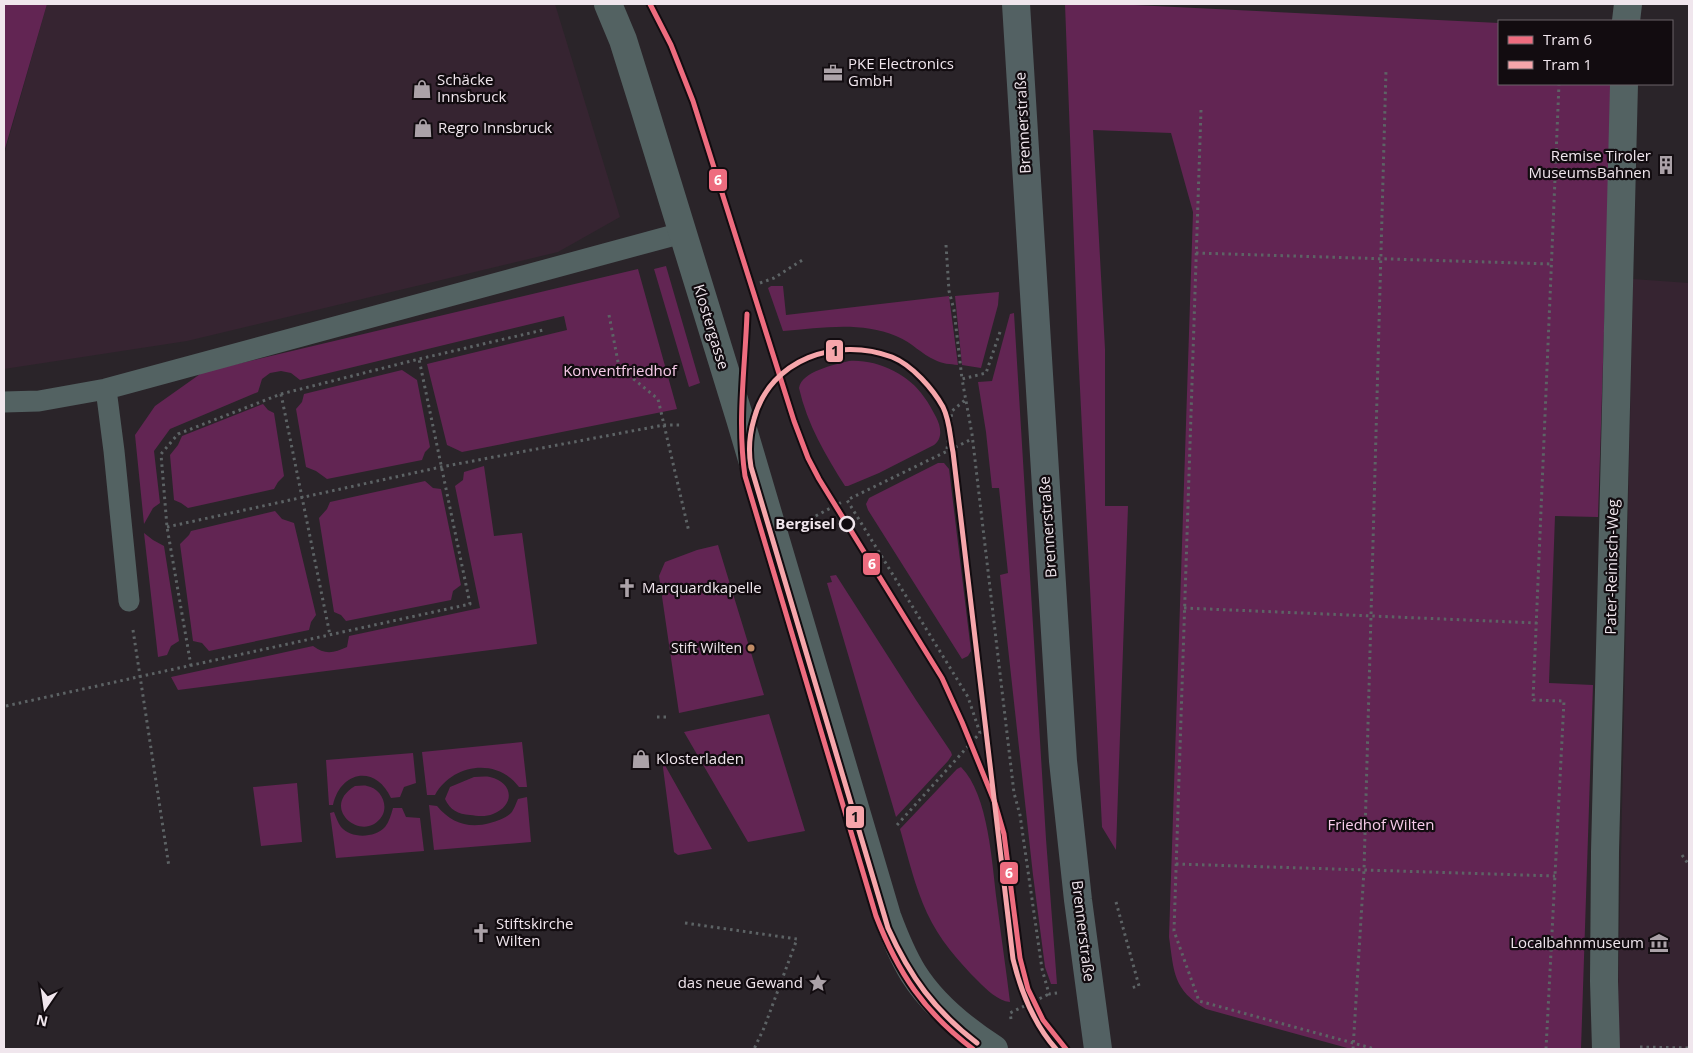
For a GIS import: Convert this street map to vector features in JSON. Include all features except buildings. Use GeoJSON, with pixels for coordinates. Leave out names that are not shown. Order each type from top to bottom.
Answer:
{"type":"FeatureCollection","features":[{"type":"Feature","properties":{"kind":"main road","name":"Brennerstraße"},"geometry":{"type":"LineString","coordinates":[[1016,4],[1063,761],[1080,918],[1098,1049]]}},
{"type":"Feature","properties":{"kind":"street","name":"Klostergasse"},"geometry":{"type":"LineString","coordinates":[[608,4],[623,40],[740,419],[886,916],[913,973],[928,994],[960,1025],[994,1049]]}},
{"type":"Feature","properties":{"kind":"street"},"geometry":{"type":"LineString","coordinates":[[1626,20],[1628,4]]}},
{"type":"Feature","properties":{"kind":"street","name":"Pater-Reinisch-Weg"},"geometry":{"type":"LineString","coordinates":[[1606,1049],[1604,991],[1605,852],[1624,85]]}},
{"type":"Feature","properties":{"kind":"lane"},"geometry":{"type":"LineString","coordinates":[[4,402],[39,401],[106,389],[682,233]]}},
{"type":"Feature","properties":{"kind":"lane"},"geometry":{"type":"LineString","coordinates":[[106,389],[129,601]]}},
{"type":"Feature","properties":{"kind":"path"},"geometry":{"type":"LineString","coordinates":[[1353,1049],[1364,870],[1386,70]]}},
{"type":"Feature","properties":{"kind":"path"},"geometry":{"type":"LineString","coordinates":[[1546,1049],[1564,701],[1533,700],[1559,85]]}},
{"type":"Feature","properties":{"kind":"path"},"geometry":{"type":"LineString","coordinates":[[1201,110],[1174,930],[1199,1001],[1376,1049]]}},
{"type":"Feature","properties":{"kind":"path"},"geometry":{"type":"LineString","coordinates":[[946,245],[949,291],[954,310],[962,379],[972,438],[1014,793],[1020,815],[1042,969],[1049,994]]}},
{"type":"Feature","properties":{"kind":"path"},"geometry":{"type":"LineString","coordinates":[[1196,253],[1551,264]]}},
{"type":"Feature","properties":{"kind":"path"},"geometry":{"type":"LineString","coordinates":[[760,283],[774,278],[804,259]]}},
{"type":"Feature","properties":{"kind":"path"},"geometry":{"type":"LineString","coordinates":[[609,315],[619,367],[658,398],[689,532]]}},
{"type":"Feature","properties":{"kind":"path"},"geometry":{"type":"LineString","coordinates":[[962,379],[986,374],[1001,329]]}},
{"type":"Feature","properties":{"kind":"path"},"geometry":{"type":"LineString","coordinates":[[191,666],[167,527],[161,454],[178,434],[281,394],[543,330]]}},
{"type":"Feature","properties":{"kind":"path"},"geometry":{"type":"LineString","coordinates":[[6,706],[470,604],[418,359]]}},
{"type":"Feature","properties":{"kind":"path"},"geometry":{"type":"LineString","coordinates":[[281,394],[330,635]]}},
{"type":"Feature","properties":{"kind":"path"},"geometry":{"type":"LineString","coordinates":[[947,450],[952,411],[966,400]]}},
{"type":"Feature","properties":{"kind":"path"},"geometry":{"type":"LineString","coordinates":[[167,527],[441,466],[664,425],[682,425]]}},
{"type":"Feature","properties":{"kind":"path"},"geometry":{"type":"LineString","coordinates":[[895,826],[980,732],[968,697],[847,500],[972,438]]}},
{"type":"Feature","properties":{"kind":"path"},"geometry":{"type":"LineString","coordinates":[[810,519],[842,502]]}},
{"type":"Feature","properties":{"kind":"path"},"geometry":{"type":"LineString","coordinates":[[129,601],[169,867]]}},
{"type":"Feature","properties":{"kind":"path"},"geometry":{"type":"LineString","coordinates":[[1184,608],[1537,623]]}},
{"type":"Feature","properties":{"kind":"path"},"geometry":{"type":"LineString","coordinates":[[658,717],[670,717]]}},
{"type":"Feature","properties":{"kind":"path"},"geometry":{"type":"LineString","coordinates":[[1682,855],[1689,865]]}},
{"type":"Feature","properties":{"kind":"path"},"geometry":{"type":"LineString","coordinates":[[1176,864],[1555,876]]}},
{"type":"Feature","properties":{"kind":"path"},"geometry":{"type":"LineString","coordinates":[[685,923],[797,939],[764,1028],[754,1049]]}},
{"type":"Feature","properties":{"kind":"path"},"geometry":{"type":"LineString","coordinates":[[1011,1022],[1010,1013],[1049,994],[1058,993]]}},
{"type":"Feature","properties":{"kind":"path"},"geometry":{"type":"LineString","coordinates":[[1646,1047],[1689,1048]]}},
{"type":"Feature","properties":{"kind":"shaded area"},"geometry":{"type":"Polygon","coordinates":[[[47,4],[555,4],[620,217],[558,252],[187,341],[4,369],[4,155],[47,4]]]}},
{"type":"Feature","properties":{"kind":"shaded area"},"geometry":{"type":"Polygon","coordinates":[[[1633,279],[1689,283],[1689,1049],[1617,1049],[1633,279]]]}},
{"type":"Feature","properties":{"kind":"green space"},"geometry":{"type":"Polygon","coordinates":[[[4,4],[47,4],[4,152],[4,4]]]}},
{"type":"Feature","properties":{"kind":"green space","name":"Friedhof Wilten"},"geometry":{"type":"Polygon","coordinates":[[[1065,4],[1114,4],[1498,23],[1498,85],[1612,85],[1598,517],[1555,516],[1549,683],[1593,685],[1581,1049],[1351,1049],[1206,1009],[1187,995],[1181,987],[1174,970],[1169,937],[1193,212],[1171,133],[1093,130],[1105,349],[1105,506],[1128,506],[1116,850],[1102,827],[1078,349],[1065,4]]]}},
{"type":"Feature","properties":{"kind":"green space"},"geometry":{"type":"Polygon","coordinates":[[[666,266],[700,383],[689,387],[654,269],[666,266]]]}},
{"type":"Feature","properties":{"kind":"green space","name":"Konventfriedhof"},"geometry":{"type":"Polygon","coordinates":[[[638,269],[677,409],[462,452],[447,445],[427,364],[567,330],[564,316],[300,380],[291,373],[281,371],[270,373],[262,379],[258,392],[170,429],[154,451],[160,503],[153,508],[144,524],[135,435],[155,406],[203,372],[638,269]]]}},
{"type":"Feature","properties":{"kind":"green space"},"geometry":{"type":"Polygon","coordinates":[[[771,286],[783,286],[786,315],[949,296],[958,365],[938,361],[896,336],[868,328],[826,327],[783,331],[768,288],[771,286]]]}},
{"type":"Feature","properties":{"kind":"green space"},"geometry":{"type":"Polygon","coordinates":[[[999,292],[998,305],[981,368],[962,365],[955,296],[999,292]]]}},
{"type":"Feature","properties":{"kind":"green space"},"geometry":{"type":"Polygon","coordinates":[[[1014,313],[1046,839],[1057,984],[1051,984],[1045,967],[1000,575],[1008,573],[999,488],[992,488],[978,382],[992,381],[1010,314],[1014,313]]]}},
{"type":"Feature","properties":{"kind":"green space"},"geometry":{"type":"Polygon","coordinates":[[[849,361],[881,365],[910,381],[929,404],[938,421],[940,436],[934,445],[879,473],[845,486],[812,427],[799,388],[801,382],[812,373],[849,361]]]}},
{"type":"Feature","properties":{"kind":"green space"},"geometry":{"type":"Polygon","coordinates":[[[402,370],[417,380],[430,447],[425,452],[422,460],[327,479],[306,467],[296,409],[302,402],[304,394],[402,370]]]}},
{"type":"Feature","properties":{"kind":"green space"},"geometry":{"type":"Polygon","coordinates":[[[263,404],[274,413],[284,476],[274,489],[188,508],[174,500],[170,455],[182,436],[263,404]]]}},
{"type":"Feature","properties":{"kind":"green space"},"geometry":{"type":"Polygon","coordinates":[[[938,463],[944,463],[949,469],[971,651],[968,656],[962,659],[866,504],[869,498],[938,463]]]}},
{"type":"Feature","properties":{"kind":"green space"},"geometry":{"type":"Polygon","coordinates":[[[484,466],[494,536],[522,533],[537,644],[178,690],[171,677],[313,646],[322,651],[334,652],[347,647],[349,636],[480,608],[455,486],[463,480],[464,472],[484,466]]]}},
{"type":"Feature","properties":{"kind":"green space"},"geometry":{"type":"Polygon","coordinates":[[[425,481],[433,488],[441,489],[461,585],[453,591],[451,600],[346,621],[341,615],[334,612],[319,518],[330,502],[425,481]]]}},
{"type":"Feature","properties":{"kind":"green space"},"geometry":{"type":"Polygon","coordinates":[[[275,511],[282,519],[294,523],[316,615],[311,622],[309,630],[209,651],[202,643],[193,641],[180,544],[191,531],[275,511]]]}},
{"type":"Feature","properties":{"kind":"green space"},"geometry":{"type":"Polygon","coordinates":[[[144,533],[164,546],[179,641],[171,646],[167,655],[158,657],[144,533]]]}},
{"type":"Feature","properties":{"kind":"green space"},"geometry":{"type":"Polygon","coordinates":[[[718,545],[764,695],[679,713],[659,576],[665,562],[697,550],[718,545]]]}},
{"type":"Feature","properties":{"kind":"green space"},"geometry":{"type":"Polygon","coordinates":[[[836,575],[952,755],[896,817],[827,583],[832,582],[830,576],[836,575]]]}},
{"type":"Feature","properties":{"kind":"green space"},"geometry":{"type":"Polygon","coordinates":[[[769,714],[805,831],[748,842],[684,732],[769,714]]]}},
{"type":"Feature","properties":{"kind":"green space"},"geometry":{"type":"Polygon","coordinates":[[[522,742],[527,787],[519,787],[510,777],[499,771],[475,768],[452,776],[435,795],[427,795],[422,752],[522,742]]]}},
{"type":"Feature","properties":{"kind":"green space"},"geometry":{"type":"Polygon","coordinates":[[[413,753],[416,783],[404,787],[400,797],[391,798],[385,787],[377,780],[368,776],[359,776],[343,784],[337,793],[333,805],[329,805],[326,760],[413,753]]]}},
{"type":"Feature","properties":{"kind":"green space"},"geometry":{"type":"Polygon","coordinates":[[[662,760],[712,849],[678,855],[674,852],[662,760]]]}},
{"type":"Feature","properties":{"kind":"green space"},"geometry":{"type":"Polygon","coordinates":[[[961,767],[978,795],[988,831],[1010,1002],[988,991],[956,958],[937,932],[919,893],[900,829],[961,767]]]}},
{"type":"Feature","properties":{"kind":"green space"},"geometry":{"type":"Polygon","coordinates":[[[474,777],[490,777],[498,780],[507,789],[509,794],[508,800],[500,810],[490,815],[476,816],[458,812],[449,806],[445,799],[450,787],[474,777]]]}},
{"type":"Feature","properties":{"kind":"green space"},"geometry":{"type":"Polygon","coordinates":[[[297,783],[302,842],[261,846],[253,787],[297,783]]]}},
{"type":"Feature","properties":{"kind":"green space"},"geometry":{"type":"Polygon","coordinates":[[[355,786],[372,787],[382,797],[384,811],[374,824],[365,827],[356,825],[348,820],[343,813],[341,804],[345,795],[355,786]]]}},
{"type":"Feature","properties":{"kind":"green space"},"geometry":{"type":"Polygon","coordinates":[[[527,797],[531,842],[434,850],[429,805],[437,806],[448,817],[461,823],[482,825],[507,816],[512,812],[518,799],[527,797]]]}},
{"type":"Feature","properties":{"kind":"green space"},"geometry":{"type":"Polygon","coordinates":[[[393,808],[402,808],[406,817],[420,818],[424,851],[336,858],[330,813],[334,812],[345,831],[363,836],[381,831],[389,821],[393,808]]]}},
{"type":"Feature","properties":{"kind":"tram line","name":"6"},"geometry":{"type":"LineString","coordinates":[[650,4],[671,45],[693,101],[794,421],[808,458],[819,479],[942,678],[995,803],[1004,834],[1020,958],[1028,989],[1043,1020],[1066,1049]]}},
{"type":"Feature","properties":{"kind":"tram line","name":"6"},"geometry":{"type":"LineString","coordinates":[[747,314],[742,395],[742,436],[745,476],[876,916],[884,937],[914,990],[940,1021],[973,1049]]}},
{"type":"Feature","properties":{"kind":"tram line","name":"1"},"geometry":{"type":"LineString","coordinates":[[977,1043],[948,1018],[925,992],[905,962],[888,928],[751,467],[749,449],[751,431],[762,398],[775,381],[790,367],[808,358],[828,352],[849,349],[871,351],[900,361],[928,385],[945,412],[953,452],[1013,959],[1034,1018],[1056,1049]]}},
{"type":"Feature","properties":{"kind":"place","name":"PKE Electronics GmbH"},"geometry":{"type":"Point","coordinates":[833,73]}},
{"type":"Feature","properties":{"kind":"place","name":"Schäcke Innsbruck"},"geometry":{"type":"Point","coordinates":[422,89]}},
{"type":"Feature","properties":{"kind":"place","name":"Regro Innsbruck"},"geometry":{"type":"Point","coordinates":[423,128]}},
{"type":"Feature","properties":{"kind":"place","name":"Remise Tiroler MuseumsBahnen"},"geometry":{"type":"Point","coordinates":[1666,165]}},
{"type":"Feature","properties":{"kind":"place","name":"Bergisel"},"geometry":{"type":"Point","coordinates":[847,524]}},
{"type":"Feature","properties":{"kind":"place","name":"Marquardkapelle"},"geometry":{"type":"Point","coordinates":[627,588]}},
{"type":"Feature","properties":{"kind":"place","name":"Stift Wilten"},"geometry":{"type":"Point","coordinates":[751,648]}},
{"type":"Feature","properties":{"kind":"place","name":"Klosterladen"},"geometry":{"type":"Point","coordinates":[641,759]}},
{"type":"Feature","properties":{"kind":"place","name":"Stiftskirche Wilten"},"geometry":{"type":"Point","coordinates":[481,933]}},
{"type":"Feature","properties":{"kind":"place","name":"Localbahnmuseum"},"geometry":{"type":"Point","coordinates":[1659,943]}},
{"type":"Feature","properties":{"kind":"place","name":"das neue Gewand"},"geometry":{"type":"Point","coordinates":[818,983]}}]}
